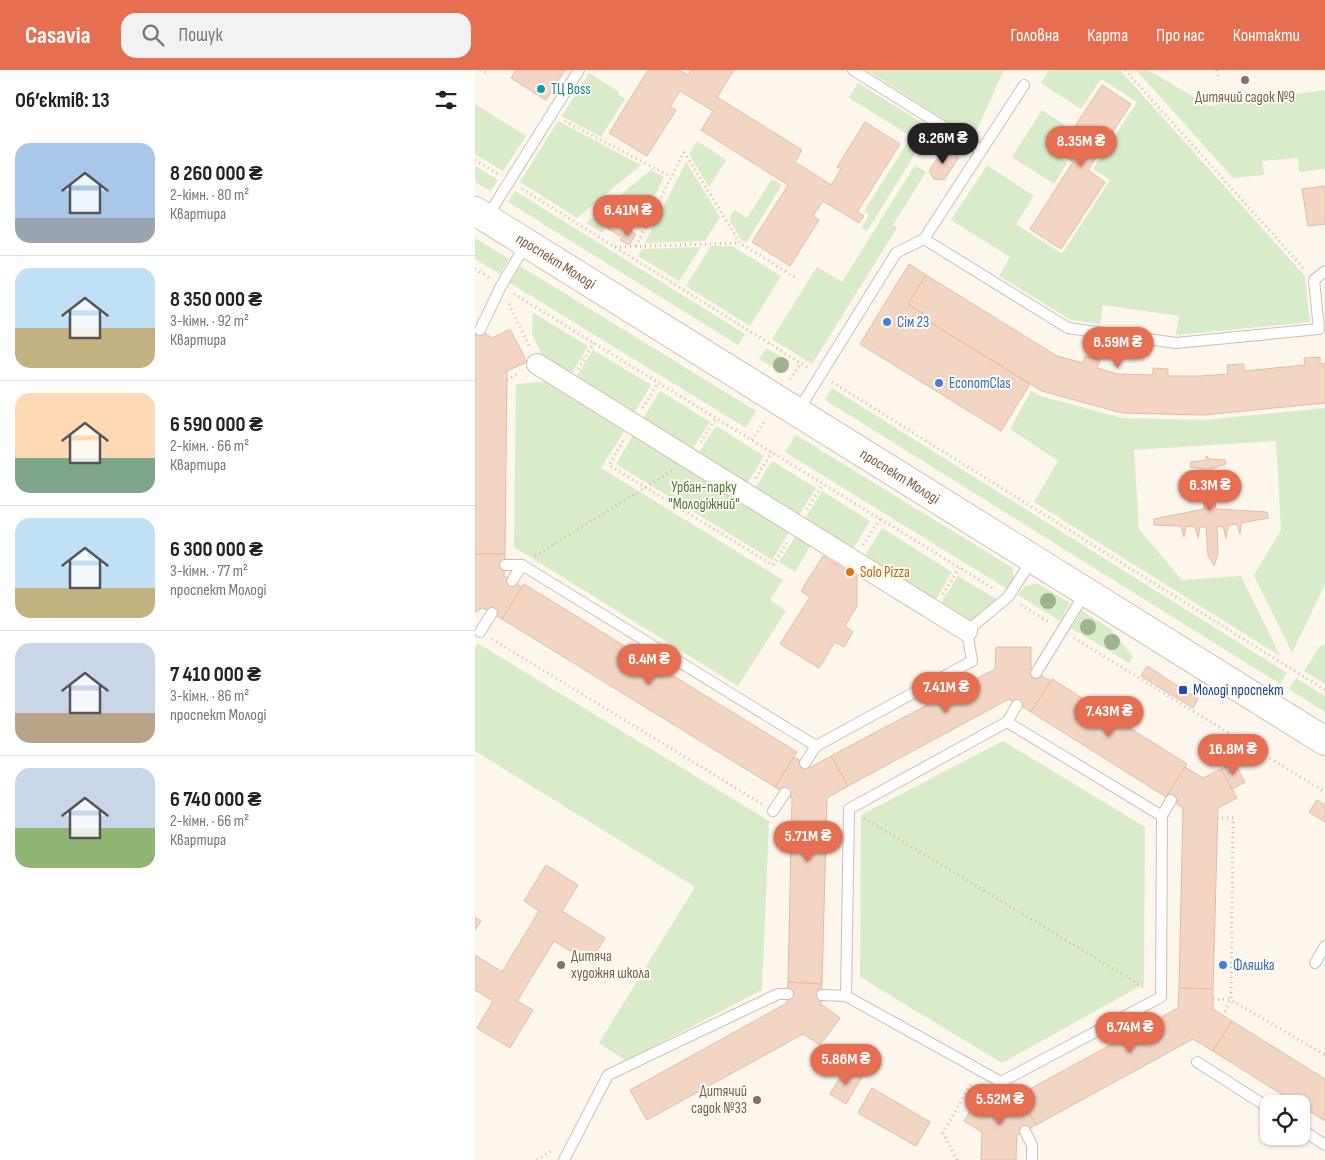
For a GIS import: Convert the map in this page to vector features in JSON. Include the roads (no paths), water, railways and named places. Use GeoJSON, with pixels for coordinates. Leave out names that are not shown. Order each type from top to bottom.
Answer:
{"type":"FeatureCollection","features":[{"type":"Feature","properties":{"kind":"street","name":"проспект Молоді"},"geometry":{"type":"LineString","coordinates":[[481,214],[1325,741]]}},
{"type":"Feature","properties":{"kind":"street"},"geometry":{"type":"LineString","coordinates":[[537,364],[967,631]]}},
{"type":"Feature","properties":{"kind":"lane"},"geometry":{"type":"LineString","coordinates":[[481,214],[509,181],[579,70]]}},
{"type":"Feature","properties":{"kind":"lane"},"geometry":{"type":"LineString","coordinates":[[853,70],[981,150]]}},
{"type":"Feature","properties":{"kind":"lane"},"geometry":{"type":"LineString","coordinates":[[798,412],[896,253],[924,239],[1024,85]]}},
{"type":"Feature","properties":{"kind":"lane"},"geometry":{"type":"LineString","coordinates":[[924,239],[1068,328],[1176,343],[1319,329],[1314,280],[1325,271]]}},
{"type":"Feature","properties":{"kind":"lane"},"geometry":{"type":"LineString","coordinates":[[481,330],[501,286],[527,243]]}},
{"type":"Feature","properties":{"kind":"lane"},"geometry":{"type":"LineString","coordinates":[[805,763],[816,746],[972,661],[967,631],[1008,598],[1033,559]]}},
{"type":"Feature","properties":{"kind":"lane"},"geometry":{"type":"LineString","coordinates":[[505,564],[522,564],[816,746]]}},
{"type":"Feature","properties":{"kind":"lane"},"geometry":{"type":"LineString","coordinates":[[512,581],[522,564]]}},
{"type":"Feature","properties":{"kind":"lane"},"geometry":{"type":"LineString","coordinates":[[1036,673],[1085,592]]}},
{"type":"Feature","properties":{"kind":"lane"},"geometry":{"type":"LineString","coordinates":[[480,632],[492,613]]}},
{"type":"Feature","properties":{"kind":"lane"},"geometry":{"type":"LineString","coordinates":[[846,996],[849,809],[1007,722],[1017,705]]}},
{"type":"Feature","properties":{"kind":"lane"},"geometry":{"type":"LineString","coordinates":[[1007,722],[1162,816]]}},
{"type":"Feature","properties":{"kind":"lane"},"geometry":{"type":"LineString","coordinates":[[773,811],[785,793]]}},
{"type":"Feature","properties":{"kind":"lane"},"geometry":{"type":"LineString","coordinates":[[1001,1082],[1161,997],[1162,816],[1171,800]]}},
{"type":"Feature","properties":{"kind":"lane"},"geometry":{"type":"LineString","coordinates":[[1315,964],[1325,946]]}},
{"type":"Feature","properties":{"kind":"lane"},"geometry":{"type":"LineString","coordinates":[[564,1160],[608,1075],[778,994],[788,994]]}},
{"type":"Feature","properties":{"kind":"lane"},"geometry":{"type":"LineString","coordinates":[[822,995],[846,996],[1001,1082],[1008,1101]]}},
{"type":"Feature","properties":{"kind":"lane"},"geometry":{"type":"LineString","coordinates":[[1197,1062],[1260,1102]]}},
{"type":"Feature","properties":{"kind":"lane"},"geometry":{"type":"LineString","coordinates":[[1025,1131],[1032,1145],[1031,1160]]}},
{"type":"Feature","properties":{"kind":"lane"},"geometry":{"type":"LineString","coordinates":[[1310,1135],[1325,1145]]}},
{"type":"Feature","properties":{"kind":"place","name":"Дитячий садок №9"},"geometry":{"type":"Point","coordinates":[1245,80]}},
{"type":"Feature","properties":{"kind":"place","name":"ТЦ Boss"},"geometry":{"type":"Point","coordinates":[541,89]}},
{"type":"Feature","properties":{"kind":"place","name":"Сім 23"},"geometry":{"type":"Point","coordinates":[887,322]}},
{"type":"Feature","properties":{"kind":"place","name":"EconomClas"},"geometry":{"type":"Point","coordinates":[939,383]}},
{"type":"Feature","properties":{"kind":"place","name":"Solo Pizza"},"geometry":{"type":"Point","coordinates":[850,572]}},
{"type":"Feature","properties":{"kind":"place","name":"Молоді проспект"},"geometry":{"type":"Point","coordinates":[1183,690]}},
{"type":"Feature","properties":{"kind":"place","name":"Дитяча художня школа"},"geometry":{"type":"Point","coordinates":[561,965]}},
{"type":"Feature","properties":{"kind":"place","name":"Фляшка"},"geometry":{"type":"Point","coordinates":[1223,965]}},
{"type":"Feature","properties":{"kind":"place","name":"Дитячий садок №33"},"geometry":{"type":"Point","coordinates":[757,1100]}},
{"type":"Feature","properties":{"kind":"park label","name":"Урбан-парку \"Молодіжний\""},"geometry":{"type":"Point","coordinates":[704,496]}}]}
